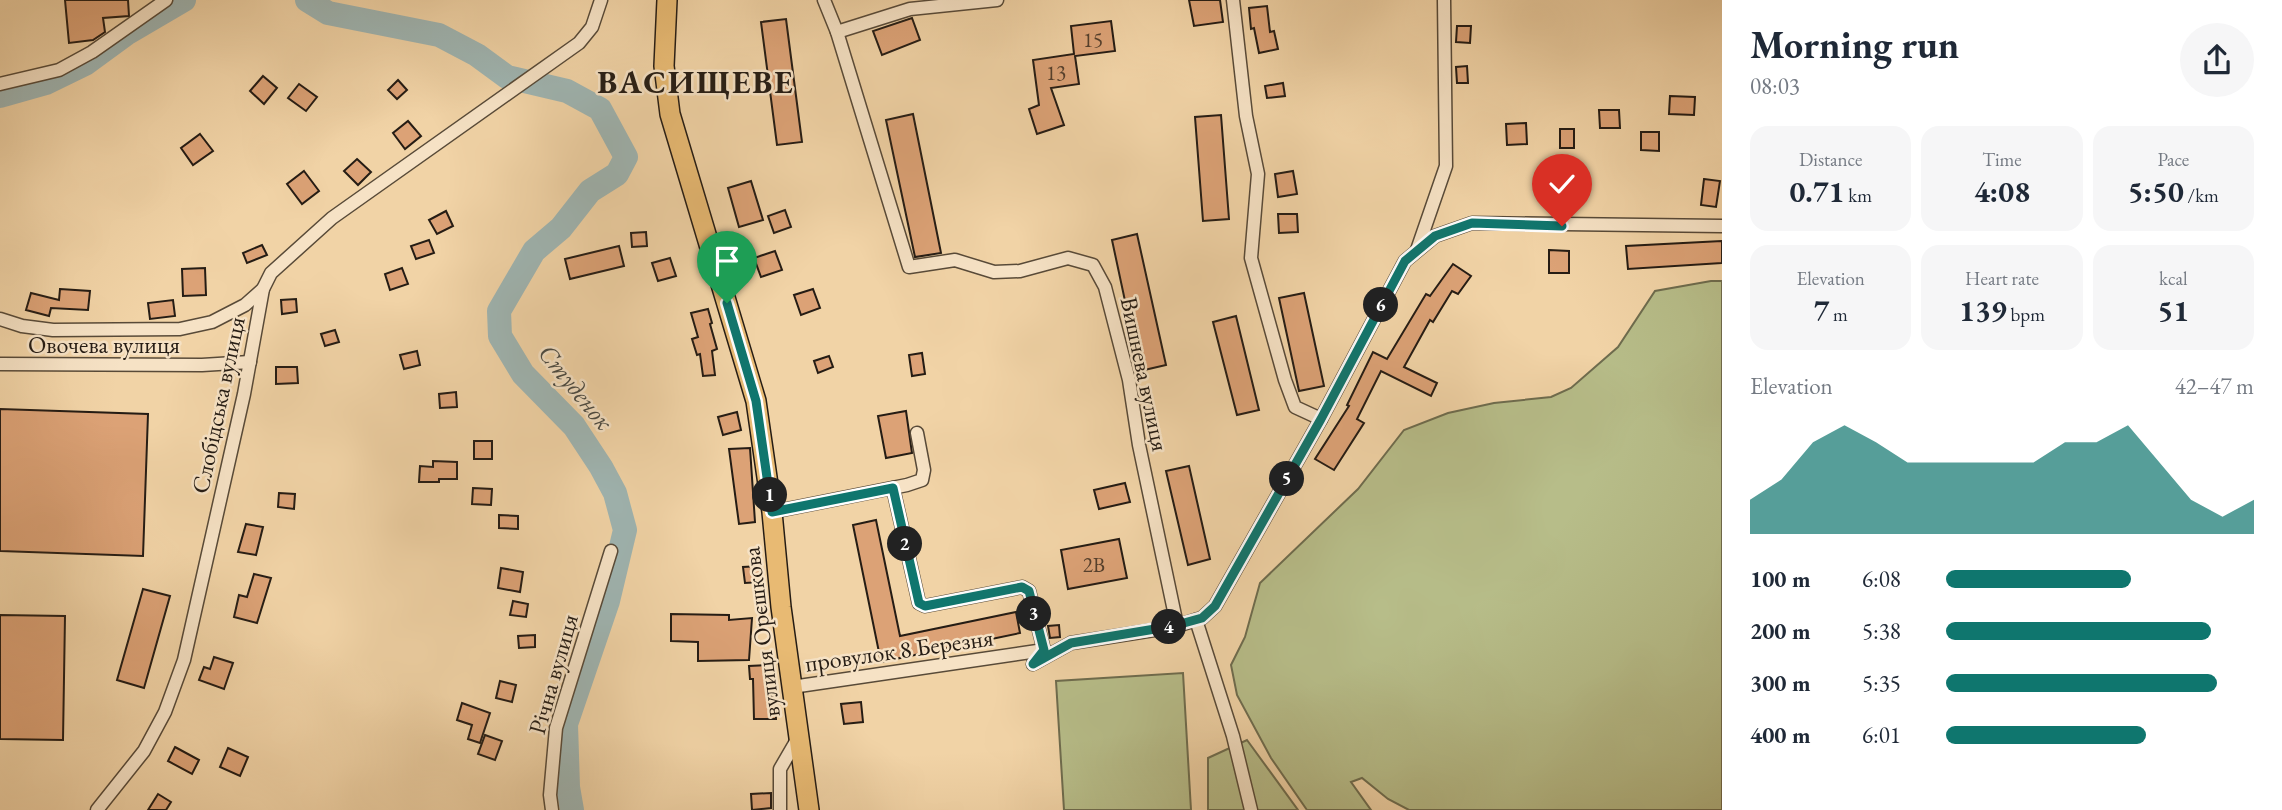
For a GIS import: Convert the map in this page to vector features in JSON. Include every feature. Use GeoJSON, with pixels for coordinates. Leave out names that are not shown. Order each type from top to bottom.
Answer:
{"type":"FeatureCollection","features":[{"type":"Feature","properties":{"kind":"main road","name":"вулиця Орєшкова"},"geometry":{"type":"LineString","coordinates":[[667,0],[664,66],[670,114],[756,401],[809,810]]}},
{"type":"Feature","properties":{"kind":"street"},"geometry":{"type":"LineString","coordinates":[[0,84],[59,70],[92,52],[166,0]]}},
{"type":"Feature","properties":{"kind":"street","name":"Слобідська вулиця"},"geometry":{"type":"LineString","coordinates":[[97,810],[144,751],[165,712],[184,660],[250,362],[263,289],[271,273],[332,218],[579,43],[597,17],[601,0]]}},
{"type":"Feature","properties":{"kind":"street","name":"Вишнева вулиця"},"geometry":{"type":"LineString","coordinates":[[824,0],[837,32],[909,267],[955,260],[994,272],[1020,271],[1068,258],[1093,265],[1105,287],[1129,380],[1139,445],[1177,625]]}},
{"type":"Feature","properties":{"kind":"street"},"geometry":{"type":"LineString","coordinates":[[837,32],[870,19],[910,9],[997,0]]}},
{"type":"Feature","properties":{"kind":"street"},"geometry":{"type":"LineString","coordinates":[[1233,0],[1246,116],[1258,174],[1251,258],[1295,407],[1321,419]]}},
{"type":"Feature","properties":{"kind":"street"},"geometry":{"type":"LineString","coordinates":[[1418,250],[1446,166],[1444,0]]}},
{"type":"Feature","properties":{"kind":"street"},"geometry":{"type":"LineString","coordinates":[[893,488],[919,603],[925,606],[1022,587],[1029,591],[1044,650],[1033,664],[1071,643],[1196,620],[1215,606],[1321,419],[1405,261],[1435,236],[1472,223],[1722,226]]}},
{"type":"Feature","properties":{"kind":"street"},"geometry":{"type":"LineString","coordinates":[[0,318],[22,326],[53,330],[180,329],[212,322],[245,305],[263,289]]}},
{"type":"Feature","properties":{"kind":"street","name":"Овочева вулиця"},"geometry":{"type":"LineString","coordinates":[[0,364],[202,366],[250,362]]}},
{"type":"Feature","properties":{"kind":"street"},"geometry":{"type":"LineString","coordinates":[[772,512],[922,480],[924,470],[917,433]]}},
{"type":"Feature","properties":{"kind":"street","name":"Річна вулиця"},"geometry":{"type":"LineString","coordinates":[[552,810],[550,795],[556,728],[611,551]]}},
{"type":"Feature","properties":{"kind":"street"},"geometry":{"type":"LineString","coordinates":[[1196,620],[1233,736],[1251,810]]}},
{"type":"Feature","properties":{"kind":"street","name":"провулок 8 Березня"},"geometry":{"type":"LineString","coordinates":[[792,687],[1044,650]]}},
{"type":"Feature","properties":{"kind":"street"},"geometry":{"type":"LineString","coordinates":[[780,810],[780,769],[798,738]]}},
{"type":"Feature","properties":{"kind":"green space"},"geometry":{"type":"Polygon","coordinates":[[[1722,281],[1722,810],[1409,810],[1388,799],[1362,778],[1351,782],[1371,810],[1307,810],[1271,758],[1237,695],[1231,665],[1245,637],[1260,583],[1358,489],[1404,430],[1448,413],[1494,403],[1551,397],[1571,388],[1618,347],[1655,291],[1722,281]]]}},
{"type":"Feature","properties":{"kind":"green space"},"geometry":{"type":"Polygon","coordinates":[[[1183,673],[1191,810],[1064,810],[1056,681],[1183,673]]]}},
{"type":"Feature","properties":{"kind":"green space"},"geometry":{"type":"Polygon","coordinates":[[[1247,740],[1298,810],[1208,810],[1208,758],[1247,740]]]}},
{"type":"Feature","properties":{"kind":"building"},"geometry":{"type":"Polygon","coordinates":[[[65,0],[128,0],[129,16],[103,18],[105,32],[93,40],[69,43],[65,0]]]}},
{"type":"Feature","properties":{"kind":"building"},"geometry":{"type":"Polygon","coordinates":[[[1189,0],[1220,0],[1223,22],[1194,26],[1189,0]]]}},
{"type":"Feature","properties":{"kind":"building"},"geometry":{"type":"Polygon","coordinates":[[[1267,6],[1270,32],[1274,31],[1278,49],[1259,53],[1254,28],[1251,29],[1249,8],[1267,6]]]}},
{"type":"Feature","properties":{"kind":"building"},"geometry":{"type":"Polygon","coordinates":[[[912,18],[920,40],[882,55],[873,31],[912,18]]]}},
{"type":"Feature","properties":{"kind":"building"},"geometry":{"type":"Polygon","coordinates":[[[786,19],[802,142],[777,145],[761,22],[786,19]]]}},
{"type":"Feature","properties":{"kind":"building"},"geometry":{"type":"Polygon","coordinates":[[[1111,21],[1115,51],[1075,56],[1079,84],[1051,88],[1064,125],[1037,134],[1029,109],[1039,105],[1033,60],[1074,54],[1071,26],[1111,21]]]}},
{"type":"Feature","properties":{"kind":"building"},"geometry":{"type":"Polygon","coordinates":[[[1457,26],[1471,26],[1470,43],[1456,42],[1457,26]]]}},
{"type":"Feature","properties":{"kind":"building"},"geometry":{"type":"Polygon","coordinates":[[[1467,66],[1468,83],[1457,83],[1456,67],[1467,66]]]}},
{"type":"Feature","properties":{"kind":"building"},"geometry":{"type":"Polygon","coordinates":[[[263,76],[277,88],[264,104],[250,91],[263,76]]]}},
{"type":"Feature","properties":{"kind":"building"},"geometry":{"type":"Polygon","coordinates":[[[398,80],[407,90],[397,99],[388,90],[398,80]]]}},
{"type":"Feature","properties":{"kind":"building"},"geometry":{"type":"Polygon","coordinates":[[[1283,83],[1285,96],[1267,98],[1265,86],[1283,83]]]}},
{"type":"Feature","properties":{"kind":"building"},"geometry":{"type":"Polygon","coordinates":[[[299,84],[317,97],[306,111],[288,98],[299,84]]]}},
{"type":"Feature","properties":{"kind":"building"},"geometry":{"type":"Polygon","coordinates":[[[1670,96],[1695,97],[1694,115],[1669,114],[1670,96]]]}},
{"type":"Feature","properties":{"kind":"building"},"geometry":{"type":"Polygon","coordinates":[[[1599,110],[1619,110],[1620,128],[1600,128],[1599,110]]]}},
{"type":"Feature","properties":{"kind":"building"},"geometry":{"type":"Polygon","coordinates":[[[913,114],[941,253],[915,257],[886,120],[913,114]]]}},
{"type":"Feature","properties":{"kind":"building"},"geometry":{"type":"Polygon","coordinates":[[[1221,115],[1229,219],[1203,221],[1195,117],[1221,115]]]}},
{"type":"Feature","properties":{"kind":"building"},"geometry":{"type":"Polygon","coordinates":[[[408,121],[421,136],[405,149],[393,133],[408,121]]]}},
{"type":"Feature","properties":{"kind":"building"},"geometry":{"type":"Polygon","coordinates":[[[1526,123],[1527,144],[1507,145],[1506,124],[1526,123]]]}},
{"type":"Feature","properties":{"kind":"building"},"geometry":{"type":"Polygon","coordinates":[[[1560,129],[1574,129],[1574,148],[1560,148],[1560,129]]]}},
{"type":"Feature","properties":{"kind":"building"},"geometry":{"type":"Polygon","coordinates":[[[1641,132],[1659,132],[1659,151],[1641,150],[1641,132]]]}},
{"type":"Feature","properties":{"kind":"building"},"geometry":{"type":"Polygon","coordinates":[[[200,134],[213,151],[193,165],[181,148],[200,134]]]}},
{"type":"Feature","properties":{"kind":"building"},"geometry":{"type":"Polygon","coordinates":[[[357,159],[371,172],[358,185],[344,171],[357,159]]]}},
{"type":"Feature","properties":{"kind":"building"},"geometry":{"type":"Polygon","coordinates":[[[304,171],[319,191],[302,204],[287,184],[304,171]]]}},
{"type":"Feature","properties":{"kind":"building"},"geometry":{"type":"Polygon","coordinates":[[[1293,171],[1297,194],[1278,197],[1275,174],[1293,171]]]}},
{"type":"Feature","properties":{"kind":"building"},"geometry":{"type":"Polygon","coordinates":[[[1704,179],[1720,181],[1716,207],[1701,205],[1704,179]]]}},
{"type":"Feature","properties":{"kind":"building"},"geometry":{"type":"Polygon","coordinates":[[[751,181],[763,220],[739,227],[728,188],[751,181]]]}},
{"type":"Feature","properties":{"kind":"building"},"geometry":{"type":"Polygon","coordinates":[[[785,210],[791,227],[774,233],[768,216],[785,210]]]}},
{"type":"Feature","properties":{"kind":"building"},"geometry":{"type":"Polygon","coordinates":[[[446,211],[453,226],[437,234],[429,220],[446,211]]]}},
{"type":"Feature","properties":{"kind":"building"},"geometry":{"type":"Polygon","coordinates":[[[1278,214],[1297,214],[1298,232],[1279,233],[1278,214]]]}},
{"type":"Feature","properties":{"kind":"building"},"geometry":{"type":"Polygon","coordinates":[[[646,232],[647,246],[632,247],[631,233],[646,232]]]}},
{"type":"Feature","properties":{"kind":"building"},"geometry":{"type":"Polygon","coordinates":[[[1137,234],[1166,365],[1140,371],[1112,240],[1137,234]]]}},
{"type":"Feature","properties":{"kind":"building"},"geometry":{"type":"Polygon","coordinates":[[[429,240],[434,253],[416,259],[411,246],[429,240]]]}},
{"type":"Feature","properties":{"kind":"building"},"geometry":{"type":"Polygon","coordinates":[[[1722,241],[1722,263],[1628,269],[1626,246],[1722,241]]]}},
{"type":"Feature","properties":{"kind":"building"},"geometry":{"type":"Polygon","coordinates":[[[262,245],[267,255],[247,263],[243,253],[262,245]]]}},
{"type":"Feature","properties":{"kind":"building"},"geometry":{"type":"Polygon","coordinates":[[[619,246],[624,266],[570,279],[565,259],[619,246]]]}},
{"type":"Feature","properties":{"kind":"building"},"geometry":{"type":"Polygon","coordinates":[[[1549,250],[1569,251],[1569,273],[1549,273],[1549,250]]]}},
{"type":"Feature","properties":{"kind":"building"},"geometry":{"type":"Polygon","coordinates":[[[775,251],[782,270],[761,277],[754,258],[775,251]]]}},
{"type":"Feature","properties":{"kind":"building"},"geometry":{"type":"Polygon","coordinates":[[[670,258],[676,276],[658,281],[652,263],[670,258]]]}},
{"type":"Feature","properties":{"kind":"building"},"geometry":{"type":"Polygon","coordinates":[[[1453,264],[1471,276],[1458,294],[1452,291],[1433,322],[1430,320],[1404,367],[1437,383],[1431,396],[1381,371],[1357,419],[1364,423],[1334,470],[1315,459],[1349,406],[1347,405],[1373,352],[1387,359],[1426,294],[1430,296],[1453,264]]]}},
{"type":"Feature","properties":{"kind":"building"},"geometry":{"type":"Polygon","coordinates":[[[205,268],[206,295],[183,296],[182,269],[205,268]]]}},
{"type":"Feature","properties":{"kind":"building"},"geometry":{"type":"Polygon","coordinates":[[[402,268],[408,284],[390,290],[385,274],[402,268]]]}},
{"type":"Feature","properties":{"kind":"building"},"geometry":{"type":"Polygon","coordinates":[[[60,289],[90,291],[88,310],[51,308],[49,316],[26,310],[31,293],[59,300],[60,289]]]}},
{"type":"Feature","properties":{"kind":"building"},"geometry":{"type":"Polygon","coordinates":[[[813,289],[820,308],[801,315],[794,295],[813,289]]]}},
{"type":"Feature","properties":{"kind":"building"},"geometry":{"type":"Polygon","coordinates":[[[1304,293],[1324,386],[1299,391],[1279,298],[1304,293]]]}},
{"type":"Feature","properties":{"kind":"building"},"geometry":{"type":"Polygon","coordinates":[[[296,299],[297,312],[282,314],[281,300],[296,299]]]}},
{"type":"Feature","properties":{"kind":"building"},"geometry":{"type":"Polygon","coordinates":[[[173,300],[175,316],[150,319],[148,303],[173,300]]]}},
{"type":"Feature","properties":{"kind":"building"},"geometry":{"type":"Polygon","coordinates":[[[708,309],[717,349],[712,351],[715,375],[703,376],[700,354],[697,355],[692,339],[698,337],[691,313],[708,309]]]}},
{"type":"Feature","properties":{"kind":"building"},"geometry":{"type":"Polygon","coordinates":[[[1236,316],[1259,410],[1237,415],[1213,322],[1236,316]]]}},
{"type":"Feature","properties":{"kind":"building"},"geometry":{"type":"Polygon","coordinates":[[[335,330],[339,342],[325,346],[321,334],[335,330]]]}},
{"type":"Feature","properties":{"kind":"building"},"geometry":{"type":"Polygon","coordinates":[[[417,351],[420,365],[404,369],[400,355],[417,351]]]}},
{"type":"Feature","properties":{"kind":"building"},"geometry":{"type":"Polygon","coordinates":[[[922,353],[925,374],[912,376],[909,355],[922,353]]]}},
{"type":"Feature","properties":{"kind":"building"},"geometry":{"type":"Polygon","coordinates":[[[829,356],[833,367],[818,373],[814,361],[829,356]]]}},
{"type":"Feature","properties":{"kind":"building"},"geometry":{"type":"Polygon","coordinates":[[[276,367],[297,367],[298,383],[276,384],[276,367]]]}},
{"type":"Feature","properties":{"kind":"building"},"geometry":{"type":"Polygon","coordinates":[[[456,392],[457,407],[440,408],[439,394],[456,392]]]}},
{"type":"Feature","properties":{"kind":"building"},"geometry":{"type":"Polygon","coordinates":[[[0,409],[148,414],[143,556],[0,551],[0,409]]]}},
{"type":"Feature","properties":{"kind":"building"},"geometry":{"type":"Polygon","coordinates":[[[906,411],[912,453],[886,458],[878,416],[906,411]]]}},
{"type":"Feature","properties":{"kind":"building"},"geometry":{"type":"Polygon","coordinates":[[[737,412],[741,430],[723,435],[718,417],[737,412]]]}},
{"type":"Feature","properties":{"kind":"building"},"geometry":{"type":"Polygon","coordinates":[[[474,441],[492,441],[492,459],[474,459],[474,441]]]}},
{"type":"Feature","properties":{"kind":"building"},"geometry":{"type":"Polygon","coordinates":[[[750,448],[755,522],[739,524],[729,449],[750,448]]]}},
{"type":"Feature","properties":{"kind":"building"},"geometry":{"type":"Polygon","coordinates":[[[433,461],[457,462],[457,479],[419,482],[420,466],[433,467],[433,461]]]}},
{"type":"Feature","properties":{"kind":"building"},"geometry":{"type":"Polygon","coordinates":[[[1189,466],[1210,559],[1188,565],[1166,471],[1189,466]]]}},
{"type":"Feature","properties":{"kind":"building"},"geometry":{"type":"Polygon","coordinates":[[[1125,483],[1130,502],[1099,509],[1094,490],[1125,483]]]}},
{"type":"Feature","properties":{"kind":"building"},"geometry":{"type":"Polygon","coordinates":[[[473,488],[492,489],[491,505],[472,504],[473,488]]]}},
{"type":"Feature","properties":{"kind":"building"},"geometry":{"type":"Polygon","coordinates":[[[279,493],[295,494],[294,509],[278,507],[279,493]]]}},
{"type":"Feature","properties":{"kind":"building"},"geometry":{"type":"Polygon","coordinates":[[[499,515],[518,516],[518,529],[499,528],[499,515]]]}},
{"type":"Feature","properties":{"kind":"building"},"geometry":{"type":"Polygon","coordinates":[[[876,520],[900,636],[1016,612],[1020,633],[881,662],[853,525],[876,520]]]}},
{"type":"Feature","properties":{"kind":"building"},"geometry":{"type":"Polygon","coordinates":[[[246,524],[263,527],[256,555],[238,552],[246,524]]]}},
{"type":"Feature","properties":{"kind":"building"},"geometry":{"type":"Polygon","coordinates":[[[1119,539],[1127,578],[1068,589],[1061,550],[1119,539]]]}},
{"type":"Feature","properties":{"kind":"building"},"geometry":{"type":"Polygon","coordinates":[[[760,566],[761,582],[745,583],[743,567],[760,566]]]}},
{"type":"Feature","properties":{"kind":"building"},"geometry":{"type":"Polygon","coordinates":[[[501,568],[523,572],[520,592],[498,588],[501,568]]]}},
{"type":"Feature","properties":{"kind":"building"},"geometry":{"type":"Polygon","coordinates":[[[254,574],[271,578],[257,623],[234,617],[239,595],[247,597],[254,574]]]}},
{"type":"Feature","properties":{"kind":"building"},"geometry":{"type":"Polygon","coordinates":[[[143,589],[170,596],[144,688],[117,680],[143,589]]]}},
{"type":"Feature","properties":{"kind":"building"},"geometry":{"type":"Polygon","coordinates":[[[513,601],[528,604],[526,617],[510,615],[513,601]]]}},
{"type":"Feature","properties":{"kind":"building"},"geometry":{"type":"Polygon","coordinates":[[[671,614],[729,615],[729,620],[752,618],[749,660],[698,661],[698,642],[671,641],[671,614]]]}},
{"type":"Feature","properties":{"kind":"building"},"geometry":{"type":"Polygon","coordinates":[[[0,615],[65,616],[63,740],[0,739],[0,615]]]}},
{"type":"Feature","properties":{"kind":"building"},"geometry":{"type":"Polygon","coordinates":[[[1059,625],[1060,637],[1050,638],[1048,626],[1059,625]]]}},
{"type":"Feature","properties":{"kind":"building"},"geometry":{"type":"Polygon","coordinates":[[[535,635],[535,647],[519,648],[518,636],[535,635]]]}},
{"type":"Feature","properties":{"kind":"building"},"geometry":{"type":"Polygon","coordinates":[[[214,657],[233,663],[224,689],[199,680],[204,667],[210,669],[214,657]]]}},
{"type":"Feature","properties":{"kind":"building"},"geometry":{"type":"Polygon","coordinates":[[[770,665],[771,698],[775,697],[776,719],[754,719],[753,679],[750,679],[749,666],[770,665]]]}},
{"type":"Feature","properties":{"kind":"building"},"geometry":{"type":"Polygon","coordinates":[[[500,681],[516,685],[512,702],[496,698],[500,681]]]}},
{"type":"Feature","properties":{"kind":"building"},"geometry":{"type":"Polygon","coordinates":[[[861,702],[863,722],[844,724],[841,704],[861,702]]]}},
{"type":"Feature","properties":{"kind":"building"},"geometry":{"type":"Polygon","coordinates":[[[462,703],[490,713],[480,743],[468,739],[472,725],[457,720],[462,703]]]}},
{"type":"Feature","properties":{"kind":"building"},"geometry":{"type":"Polygon","coordinates":[[[485,735],[502,741],[495,760],[478,754],[485,735]]]}},
{"type":"Feature","properties":{"kind":"building"},"geometry":{"type":"Polygon","coordinates":[[[175,747],[199,760],[192,774],[168,761],[175,747]]]}},
{"type":"Feature","properties":{"kind":"building"},"geometry":{"type":"Polygon","coordinates":[[[228,748],[248,757],[240,776],[220,767],[228,748]]]}},
{"type":"Feature","properties":{"kind":"building"},"geometry":{"type":"Polygon","coordinates":[[[771,793],[771,808],[752,810],[751,794],[771,793]]]}},
{"type":"Feature","properties":{"kind":"building"},"geometry":{"type":"Polygon","coordinates":[[[158,794],[171,802],[166,810],[148,810],[158,794]]]}},
{"type":"Feature","properties":{"kind":"waterway","name":"Студенок"},"geometry":{"type":"LineString","coordinates":[[0,96],[46,83],[85,64],[126,34],[184,0]]}},
{"type":"Feature","properties":{"kind":"waterway","name":"Студенок"},"geometry":{"type":"LineString","coordinates":[[307,0],[328,13],[439,35],[477,55],[507,77],[567,91],[600,109],[626,157],[617,174],[590,191],[561,228],[534,251],[499,311],[500,336],[523,374],[574,426],[601,467],[615,493],[625,530],[608,601],[566,724],[568,787],[572,810]]}},
{"type":"Feature","properties":{"kind":"district","name":"ВАСИЩЕВЕ"},"geometry":{"type":"Point","coordinates":[696,82]}},
{"type":"Feature","properties":{"kind":"route"},"geometry":{"type":"LineString","coordinates":[[727,303],[756,401],[772,512],[893,488],[919,603],[925,606],[1022,587],[1029,591],[1044,650],[1033,664],[1071,643],[1173,626],[1202,618],[1215,606],[1321,419],[1405,261],[1435,236],[1472,223],[1562,226]]}}]}
